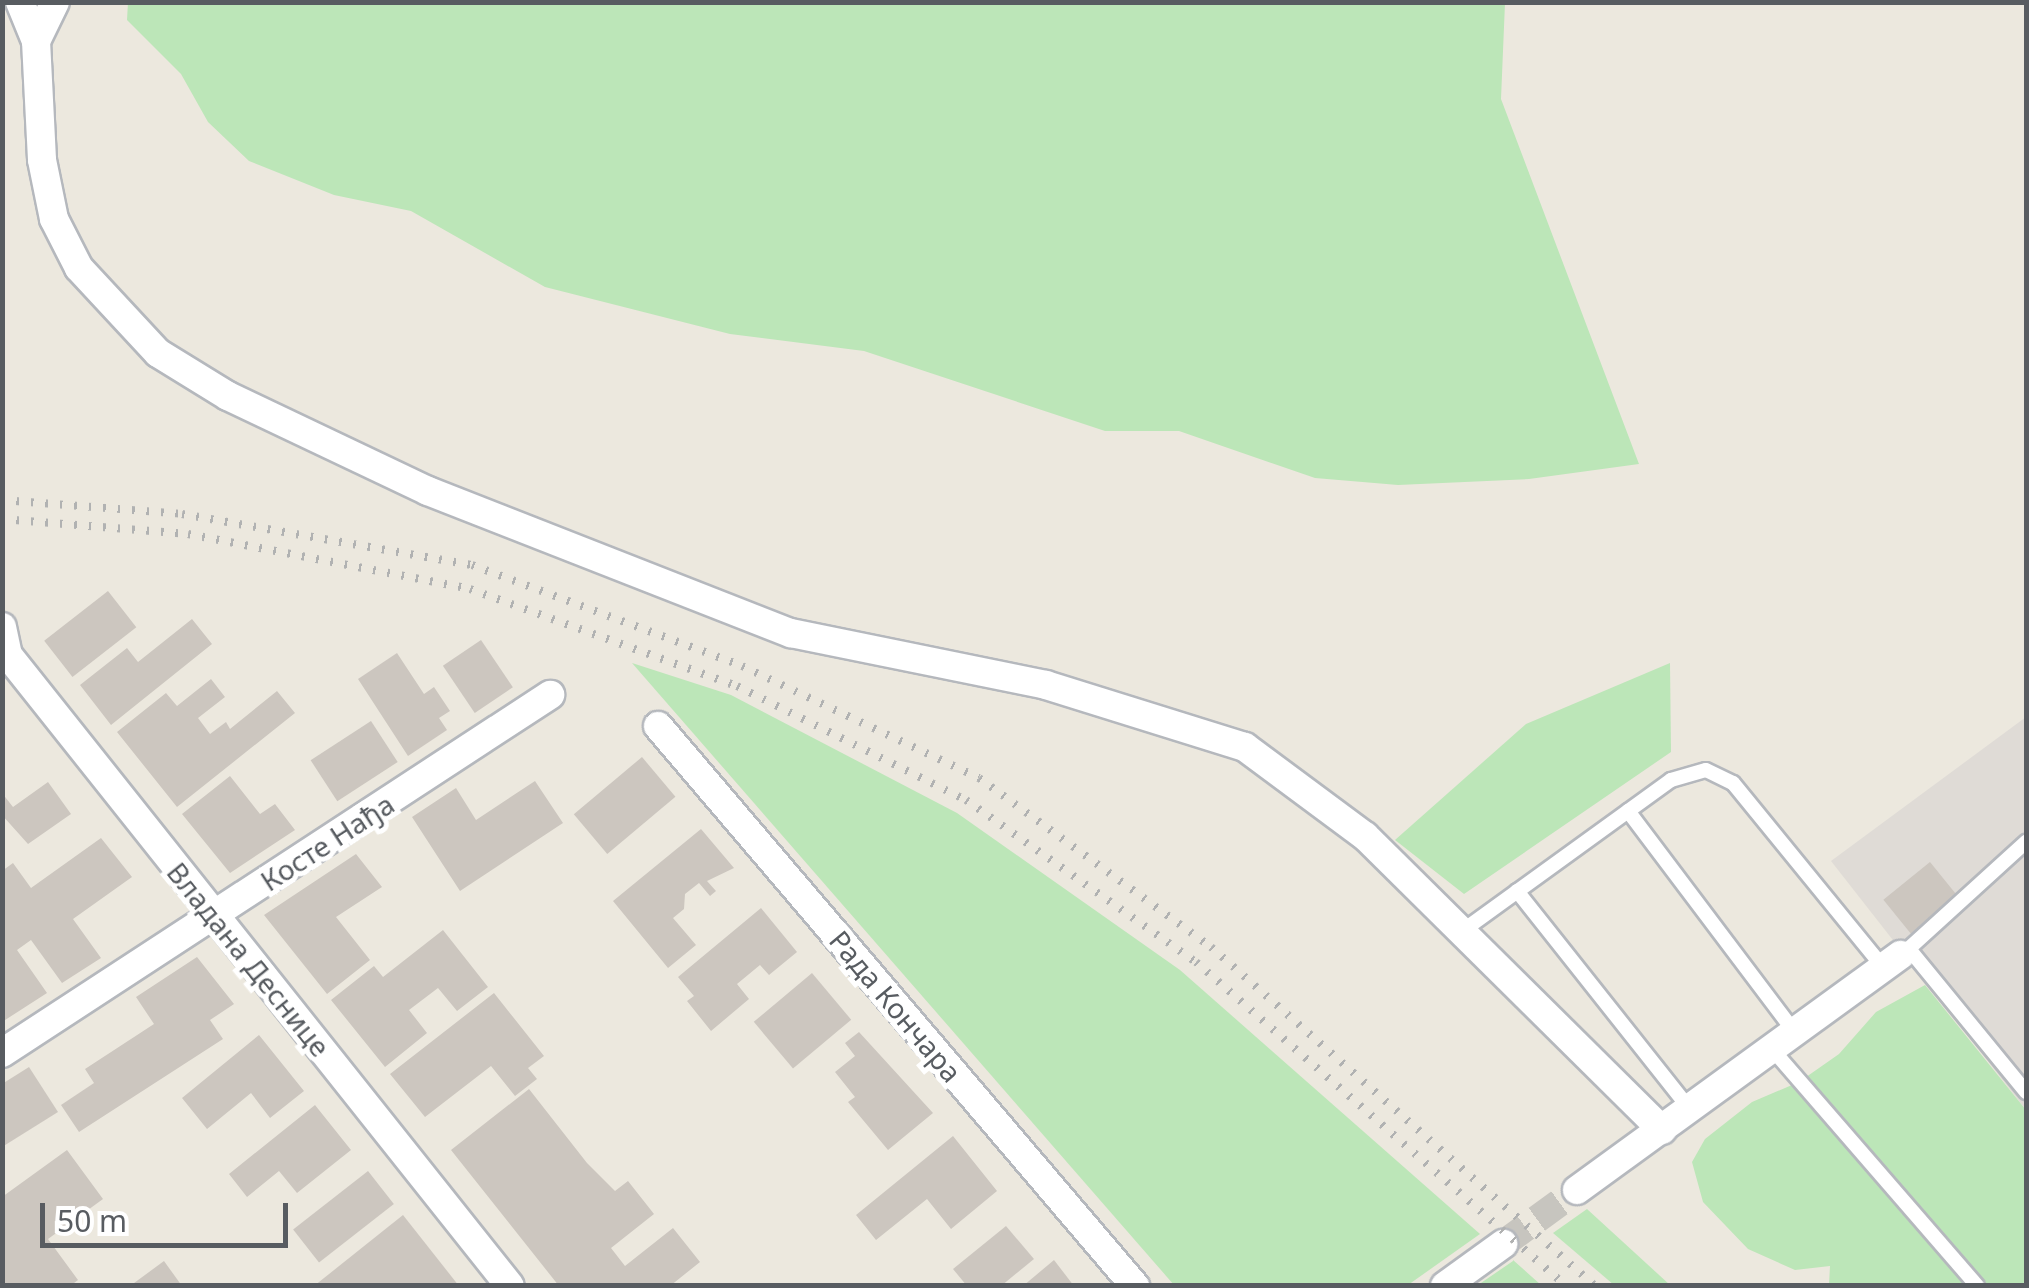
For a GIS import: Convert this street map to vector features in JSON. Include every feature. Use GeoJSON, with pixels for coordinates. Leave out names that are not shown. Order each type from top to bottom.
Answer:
{"type":"FeatureCollection","features":[{"type":"Feature","properties":{"kind":"street"},"geometry":{"type":"LineString","coordinates":[[20,2],[36,41],[42,160],[54,219],[79,268],[172,361],[228,396],[428,491],[791,634],[1046,686],[1245,747],[1365,836],[1662,1130]]}},
{"type":"Feature","properties":{"kind":"street"},"geometry":{"type":"LineString","coordinates":[[36,41],[54,2]]}},
{"type":"Feature","properties":{"kind":"street","name":"Владана Деснице"},"geometry":{"type":"LineString","coordinates":[[2,627],[8,655],[510,1286]]}},
{"type":"Feature","properties":{"kind":"street","name":"Косте Нађа"},"geometry":{"type":"LineString","coordinates":[[2,1053],[550,695]]}},
{"type":"Feature","properties":{"kind":"street","name":"Рада Кончара"},"geometry":{"type":"LineString","coordinates":[[658,726],[1135,1286]]}},
{"type":"Feature","properties":{"kind":"street"},"geometry":{"type":"LineString","coordinates":[[1577,1190],[1898,957]]}},
{"type":"Feature","properties":{"kind":"street"},"geometry":{"type":"LineString","coordinates":[[1445,1286],[1503,1244]]}},
{"type":"Feature","properties":{"kind":"lane"},"geometry":{"type":"LineString","coordinates":[[1461,932],[1688,771],[1719,774],[2026,1092]]}},
{"type":"Feature","properties":{"kind":"lane"},"geometry":{"type":"LineString","coordinates":[[1628,811],[1784,1041],[1977,1286]]}},
{"type":"Feature","properties":{"kind":"lane"},"geometry":{"type":"LineString","coordinates":[[1898,957],[2026,842]]}},
{"type":"Feature","properties":{"kind":"lane"},"geometry":{"type":"LineString","coordinates":[[1517,891],[1690,1109]]}},
{"type":"Feature","properties":{"kind":"shaded area"},"geometry":{"type":"Polygon","coordinates":[[[2026,717],[2026,1110],[1831,861],[2026,717]]]}},
{"type":"Feature","properties":{"kind":"green space"},"geometry":{"type":"Polygon","coordinates":[[[128,2],[1505,3],[1501,99],[1639,464],[1529,479],[1398,485],[1315,478],[1179,431],[1105,431],[864,351],[730,334],[545,287],[411,211],[334,195],[249,161],[208,122],[181,74],[127,20],[128,2]]]}},
{"type":"Feature","properties":{"kind":"green space"},"geometry":{"type":"Polygon","coordinates":[[[632,663],[731,695],[957,813],[1180,970],[1480,1234],[1408,1285],[1174,1285],[632,663]]]}},
{"type":"Feature","properties":{"kind":"green space"},"geometry":{"type":"Polygon","coordinates":[[[1670,663],[1671,752],[1464,894],[1395,840],[1526,724],[1670,663]]]}},
{"type":"Feature","properties":{"kind":"green space"},"geometry":{"type":"Polygon","coordinates":[[[1925,985],[2026,1110],[2026,1285],[1829,1285],[1830,1266],[1795,1270],[1748,1249],[1703,1202],[1692,1162],[1705,1139],[1752,1102],[1799,1082],[1839,1054],[1876,1012],[1925,985]]]}},
{"type":"Feature","properties":{"kind":"green space"},"geometry":{"type":"Polygon","coordinates":[[[1587,1209],[1670,1285],[1614,1285],[1553,1233],[1587,1209]]]}},
{"type":"Feature","properties":{"kind":"green space"},"geometry":{"type":"Polygon","coordinates":[[[1513,1261],[1541,1285],[1478,1285],[1513,1261]]]}},
{"type":"Feature","properties":{"kind":"building"},"geometry":{"type":"Polygon","coordinates":[[[108,591],[136,627],[72,677],[44,641],[108,591]]]}},
{"type":"Feature","properties":{"kind":"building"},"geometry":{"type":"Polygon","coordinates":[[[192,619],[212,644],[111,725],[80,685],[127,648],[138,662],[192,619]]]}},
{"type":"Feature","properties":{"kind":"building"},"geometry":{"type":"Polygon","coordinates":[[[481,640],[513,687],[475,713],[443,666],[481,640]]]}},
{"type":"Feature","properties":{"kind":"building"},"geometry":{"type":"Polygon","coordinates":[[[397,653],[424,694],[434,687],[450,711],[439,718],[447,730],[408,756],[358,679],[397,653]]]}},
{"type":"Feature","properties":{"kind":"building"},"geometry":{"type":"Polygon","coordinates":[[[211,679],[225,697],[198,718],[210,734],[226,722],[230,729],[277,691],[295,713],[177,807],[117,732],[166,693],[177,706],[211,679]]]}},
{"type":"Feature","properties":{"kind":"building"},"geometry":{"type":"Polygon","coordinates":[[[371,721],[398,762],[337,801],[311,760],[371,721]]]}},
{"type":"Feature","properties":{"kind":"building"},"geometry":{"type":"Polygon","coordinates":[[[642,757],[675,797],[607,854],[574,814],[642,757]]]}},
{"type":"Feature","properties":{"kind":"building"},"geometry":{"type":"Polygon","coordinates":[[[230,776],[260,814],[275,804],[295,830],[230,873],[182,814],[230,776]]]}},
{"type":"Feature","properties":{"kind":"building"},"geometry":{"type":"Polygon","coordinates":[[[535,781],[563,823],[460,891],[412,817],[456,788],[476,820],[535,781]]]}},
{"type":"Feature","properties":{"kind":"building"},"geometry":{"type":"Polygon","coordinates":[[[48,782],[71,814],[28,844],[2,815],[2,793],[13,807],[48,782]]]}},
{"type":"Feature","properties":{"kind":"building"},"geometry":{"type":"Polygon","coordinates":[[[701,829],[734,868],[707,881],[716,891],[710,896],[699,883],[685,894],[684,909],[673,918],[696,945],[668,968],[613,901],[701,829]]]}},
{"type":"Feature","properties":{"kind":"building"},"geometry":{"type":"Polygon","coordinates":[[[101,838],[132,877],[73,919],[101,958],[62,983],[31,940],[17,950],[47,993],[2,1022],[2,871],[13,863],[31,888],[101,838]]]}},
{"type":"Feature","properties":{"kind":"building"},"geometry":{"type":"Polygon","coordinates":[[[356,854],[382,887],[336,917],[370,960],[327,994],[264,915],[356,854]]]}},
{"type":"Feature","properties":{"kind":"building"},"geometry":{"type":"Polygon","coordinates":[[[1930,862],[1959,898],[1912,936],[1883,900],[1930,862]]]}},
{"type":"Feature","properties":{"kind":"building"},"geometry":{"type":"Polygon","coordinates":[[[761,908],[797,952],[769,975],[760,965],[737,984],[749,999],[711,1031],[687,1001],[694,996],[678,977],[761,908]]]}},
{"type":"Feature","properties":{"kind":"building"},"geometry":{"type":"Polygon","coordinates":[[[443,930],[488,987],[457,1011],[438,988],[409,1010],[427,1033],[385,1067],[331,1000],[374,966],[383,977],[443,930]]]}},
{"type":"Feature","properties":{"kind":"building"},"geometry":{"type":"Polygon","coordinates":[[[197,957],[234,1004],[210,1020],[223,1039],[79,1132],[61,1105],[94,1083],[85,1069],[154,1024],[136,997],[197,957]]]}},
{"type":"Feature","properties":{"kind":"building"},"geometry":{"type":"Polygon","coordinates":[[[812,973],[851,1020],[793,1069],[754,1022],[812,973]]]}},
{"type":"Feature","properties":{"kind":"building"},"geometry":{"type":"Polygon","coordinates":[[[494,993],[544,1056],[528,1068],[537,1079],[515,1096],[491,1066],[425,1117],[390,1074],[494,993]]]}},
{"type":"Feature","properties":{"kind":"building"},"geometry":{"type":"Polygon","coordinates":[[[859,1032],[933,1113],[888,1150],[848,1102],[855,1097],[835,1072],[855,1056],[845,1043],[859,1032]]]}},
{"type":"Feature","properties":{"kind":"building"},"geometry":{"type":"Polygon","coordinates":[[[259,1035],[304,1091],[270,1118],[251,1093],[207,1129],[182,1098],[259,1035]]]}},
{"type":"Feature","properties":{"kind":"building"},"geometry":{"type":"Polygon","coordinates":[[[29,1067],[58,1112],[2,1147],[2,1084],[29,1067]]]}},
{"type":"Feature","properties":{"kind":"building"},"geometry":{"type":"Polygon","coordinates":[[[529,1089],[587,1163],[615,1191],[628,1181],[654,1214],[611,1248],[625,1266],[673,1228],[700,1262],[670,1286],[559,1286],[451,1150],[529,1089]]]}},
{"type":"Feature","properties":{"kind":"building"},"geometry":{"type":"Polygon","coordinates":[[[315,1105],[351,1150],[297,1193],[279,1171],[247,1197],[229,1174],[315,1105]]]}},
{"type":"Feature","properties":{"kind":"building"},"geometry":{"type":"Polygon","coordinates":[[[953,1136],[997,1191],[951,1229],[927,1199],[876,1240],[856,1215],[953,1136]]]}},
{"type":"Feature","properties":{"kind":"building"},"geometry":{"type":"Polygon","coordinates":[[[67,1150],[103,1199],[48,1239],[78,1280],[70,1286],[2,1286],[2,1197],[67,1150]]]}},
{"type":"Feature","properties":{"kind":"building"},"geometry":{"type":"Polygon","coordinates":[[[368,1171],[394,1204],[319,1263],[293,1229],[368,1171]]]}},
{"type":"Feature","properties":{"kind":"building"},"geometry":{"type":"Polygon","coordinates":[[[403,1215],[459,1286],[314,1286],[403,1215]]]}},
{"type":"Feature","properties":{"kind":"building"},"geometry":{"type":"Polygon","coordinates":[[[1006,1226],[1034,1259],[1001,1286],[967,1286],[953,1269],[1006,1226]]]}},
{"type":"Feature","properties":{"kind":"building"},"geometry":{"type":"Polygon","coordinates":[[[1054,1260],[1074,1286],[1023,1286],[1054,1260]]]}},
{"type":"Feature","properties":{"kind":"building"},"geometry":{"type":"Polygon","coordinates":[[[164,1261],[182,1286],[130,1286],[164,1261]]]}},
{"type":"Feature","properties":{"kind":"tunnel"},"geometry":{"type":"LineString","coordinates":[[1503,1244],[1577,1190]]}},
{"type":"Feature","properties":{"kind":"railway"},"geometry":{"type":"LineString","coordinates":[[2,500],[182,514],[472,565],[742,666],[979,778],[1211,947],[1595,1286]]}},
{"type":"Feature","properties":{"kind":"railway"},"geometry":{"type":"LineString","coordinates":[[2,519],[188,534],[470,589],[737,686],[966,800],[1196,962],[1566,1286]]}}]}
